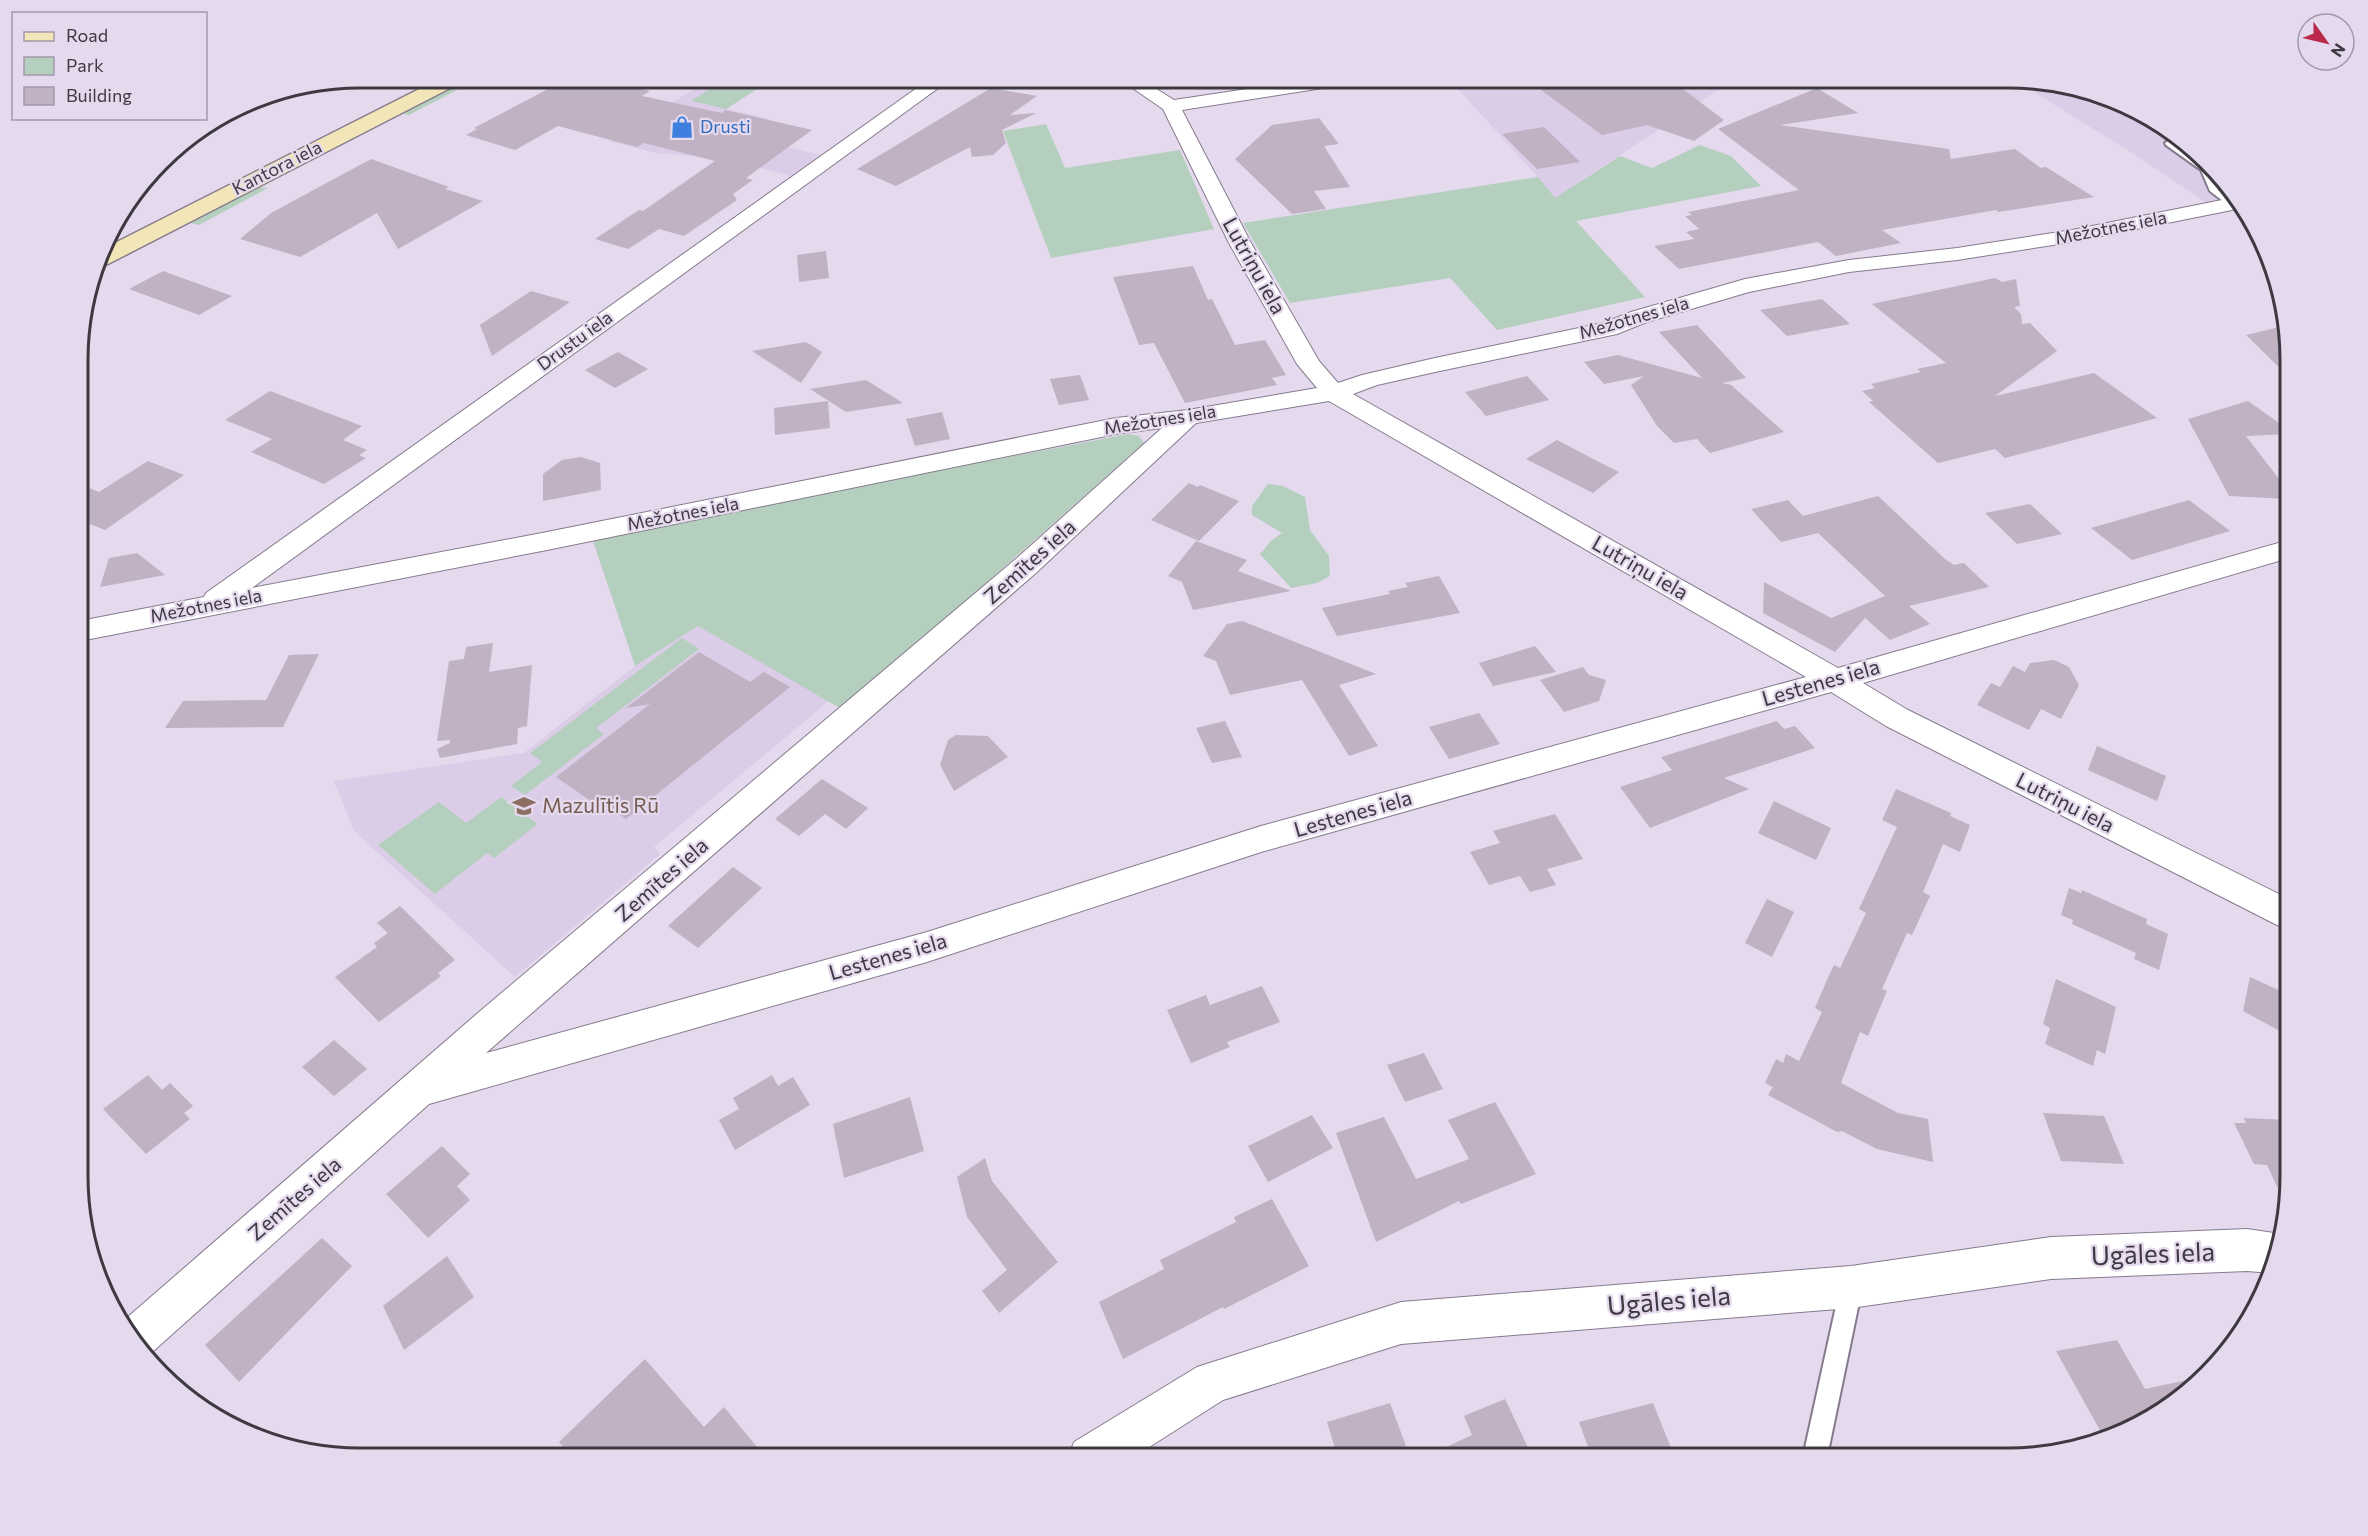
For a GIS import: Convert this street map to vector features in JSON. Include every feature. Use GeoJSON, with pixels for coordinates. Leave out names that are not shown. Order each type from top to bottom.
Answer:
{"type":"FeatureCollection","features":[{"type":"Feature","properties":{"kind":"main road","name":"Kantora iela"},"geometry":{"type":"LineString","coordinates":[[110,254],[434,88]]}},
{"type":"Feature","properties":{"kind":"street","name":"Drustu iela"},"geometry":{"type":"LineString","coordinates":[[208,606],[929,88]]}},
{"type":"Feature","properties":{"kind":"street"},"geometry":{"type":"LineString","coordinates":[[1143,88],[1171,106],[1289,88]]}},
{"type":"Feature","properties":{"kind":"street","name":"Lutriņu iela"},"geometry":{"type":"LineString","coordinates":[[1171,106],[1240,243],[1308,364],[1332,393],[1835,680],[1897,718],[2280,910]]}},
{"type":"Feature","properties":{"kind":"street","name":"Mežotnes iela"},"geometry":{"type":"LineString","coordinates":[[88,629],[547,541],[1116,426],[1188,417],[1332,393],[1370,380],[1609,329],[1745,286],[1849,266],[1957,255],[2072,236],[2230,204]]}},
{"type":"Feature","properties":{"kind":"street","name":"Zemītes iela"},"geometry":{"type":"LineString","coordinates":[[140,1335],[419,1089],[1010,580],[1188,417]]}},
{"type":"Feature","properties":{"kind":"street","name":"Lestenes iela"},"geometry":{"type":"LineString","coordinates":[[419,1089],[927,947],[1261,839],[1835,680],[2280,552]]}},
{"type":"Feature","properties":{"kind":"street","name":"Ugāles iela"},"geometry":{"type":"LineString","coordinates":[[1106,1448],[1212,1382],[1401,1323],[1851,1287],[2051,1258],[2247,1250],[2268,1252]]}},
{"type":"Feature","properties":{"kind":"lane"},"geometry":{"type":"LineString","coordinates":[[2169,143],[2187,156]]}},
{"type":"Feature","properties":{"kind":"lane"},"geometry":{"type":"LineString","coordinates":[[2209,178],[2214,189],[2224,196]]}},
{"type":"Feature","properties":{"kind":"lane"},"geometry":{"type":"LineString","coordinates":[[1817,1448],[1851,1287]]}},
{"type":"Feature","properties":{"kind":"shaded area"},"geometry":{"type":"Polygon","coordinates":[[[696,88],[759,88],[727,109],[770,119],[747,137],[829,157],[799,178],[726,159],[655,153],[609,141],[696,88]]]}},
{"type":"Feature","properties":{"kind":"shaded area"},"geometry":{"type":"Polygon","coordinates":[[[1457,88],[1721,88],[1554,199],[1538,177],[1457,88]]]}},
{"type":"Feature","properties":{"kind":"shaded area"},"geometry":{"type":"Polygon","coordinates":[[[2032,91],[2061,94],[2095,103],[2144,125],[2187,156],[2227,201],[2210,205],[2126,149],[2032,91]]]}},
{"type":"Feature","properties":{"kind":"shaded area","name":"Mazulītis Rū"},"geometry":{"type":"Polygon","coordinates":[[[698,626],[829,701],[654,847],[660,854],[515,977],[354,831],[334,781],[524,753],[635,666],[698,626]]]}},
{"type":"Feature","properties":{"kind":"green space"},"geometry":{"type":"Polygon","coordinates":[[[451,88],[461,88],[409,115],[405,112],[451,88]]]}},
{"type":"Feature","properties":{"kind":"green space"},"geometry":{"type":"Polygon","coordinates":[[[711,88],[759,88],[726,109],[691,101],[711,88]]]}},
{"type":"Feature","properties":{"kind":"green space"},"geometry":{"type":"Polygon","coordinates":[[[1046,124],[1065,168],[1180,150],[1214,229],[1051,258],[1003,131],[1046,124]]]}},
{"type":"Feature","properties":{"kind":"green space"},"geometry":{"type":"Polygon","coordinates":[[[1700,145],[1731,156],[1761,186],[1576,221],[1645,297],[1497,330],[1450,278],[1290,303],[1243,223],[1538,177],[1555,198],[1620,156],[1652,168],[1700,145]]]}},
{"type":"Feature","properties":{"kind":"green space"},"geometry":{"type":"Polygon","coordinates":[[[258,187],[268,188],[199,225],[190,223],[258,187]]]}},
{"type":"Feature","properties":{"kind":"green space"},"geometry":{"type":"Polygon","coordinates":[[[1128,434],[1139,436],[1144,443],[843,710],[698,626],[635,666],[592,538],[1128,434]]]}},
{"type":"Feature","properties":{"kind":"green space"},"geometry":{"type":"Polygon","coordinates":[[[1268,484],[1283,486],[1305,497],[1310,530],[1329,556],[1330,576],[1317,583],[1291,588],[1260,554],[1271,541],[1282,533],[1252,515],[1252,506],[1268,484]]]}},
{"type":"Feature","properties":{"kind":"green space"},"geometry":{"type":"Polygon","coordinates":[[[682,638],[699,649],[596,728],[604,734],[525,795],[511,786],[542,762],[530,753],[682,638]]]}},
{"type":"Feature","properties":{"kind":"green space"},"geometry":{"type":"Polygon","coordinates":[[[501,797],[538,824],[494,858],[487,853],[435,894],[378,845],[439,802],[466,823],[501,797]]]}},
{"type":"Feature","properties":{"kind":"building"},"geometry":{"type":"Polygon","coordinates":[[[550,88],[637,88],[650,91],[642,96],[722,113],[725,110],[812,130],[746,178],[753,180],[733,194],[737,200],[684,236],[659,229],[628,249],[595,239],[639,210],[643,211],[715,161],[644,143],[637,147],[558,126],[515,150],[466,135],[477,129],[474,128],[550,88]]]}},
{"type":"Feature","properties":{"kind":"building"},"geometry":{"type":"Polygon","coordinates":[[[991,88],[1037,96],[1010,115],[1036,113],[1002,130],[1006,143],[993,155],[972,157],[970,147],[896,186],[857,169],[991,88]]]}},
{"type":"Feature","properties":{"kind":"building"},"geometry":{"type":"Polygon","coordinates":[[[1539,88],[1681,88],[1724,120],[1694,141],[1647,125],[1602,135],[1539,88]]]}},
{"type":"Feature","properties":{"kind":"building"},"geometry":{"type":"Polygon","coordinates":[[[1817,88],[1858,113],[1780,125],[1949,149],[1951,159],[2015,149],[2041,168],[2046,167],[2094,197],[1998,212],[1996,210],[1882,230],[1901,243],[1836,256],[1818,242],[1679,269],[1654,246],[1694,239],[1686,232],[1699,229],[1685,216],[1692,215],[1688,212],[1799,190],[1718,129],[1817,88]]]}},
{"type":"Feature","properties":{"kind":"building"},"geometry":{"type":"Polygon","coordinates":[[[1319,118],[1339,144],[1324,146],[1350,187],[1314,191],[1326,209],[1292,214],[1235,159],[1272,125],[1319,118]]]}},
{"type":"Feature","properties":{"kind":"building"},"geometry":{"type":"Polygon","coordinates":[[[1544,127],[1580,162],[1537,169],[1502,134],[1544,127]]]}},
{"type":"Feature","properties":{"kind":"building"},"geometry":{"type":"Polygon","coordinates":[[[371,159],[449,187],[445,189],[483,201],[398,249],[377,213],[300,257],[240,239],[271,213],[371,159]]]}},
{"type":"Feature","properties":{"kind":"building"},"geometry":{"type":"Polygon","coordinates":[[[826,251],[829,278],[799,282],[797,255],[826,251]]]}},
{"type":"Feature","properties":{"kind":"building"},"geometry":{"type":"Polygon","coordinates":[[[1193,266],[1208,300],[1212,299],[1235,345],[1265,340],[1286,375],[1272,378],[1277,385],[1185,403],[1154,343],[1139,345],[1113,277],[1193,266]]]}},
{"type":"Feature","properties":{"kind":"building"},"geometry":{"type":"Polygon","coordinates":[[[163,271],[232,296],[199,315],[129,289],[163,271]]]}},
{"type":"Feature","properties":{"kind":"building"},"geometry":{"type":"Polygon","coordinates":[[[1995,278],[2002,282],[2016,279],[2020,306],[2014,307],[2021,314],[2022,324],[2030,323],[2057,351],[1995,396],[2094,373],[2157,418],[2005,458],[1995,449],[1938,463],[1869,402],[1873,401],[1862,391],[1875,388],[1871,384],[1921,372],[1917,369],[1946,363],[1872,304],[1995,278]]]}},
{"type":"Feature","properties":{"kind":"building"},"geometry":{"type":"Polygon","coordinates":[[[531,291],[570,302],[492,356],[480,325],[531,291]]]}},
{"type":"Feature","properties":{"kind":"building"},"geometry":{"type":"Polygon","coordinates":[[[1822,299],[1850,324],[1787,336],[1760,310],[1822,299]]]}},
{"type":"Feature","properties":{"kind":"building"},"geometry":{"type":"Polygon","coordinates":[[[1697,325],[1746,378],[1722,383],[1731,385],[1784,432],[1710,453],[1697,439],[1674,443],[1657,426],[1631,385],[1644,376],[1604,384],[1584,362],[1618,355],[1702,378],[1659,332],[1697,325]]]}},
{"type":"Feature","properties":{"kind":"building"},"geometry":{"type":"Polygon","coordinates":[[[2277,328],[2280,368],[2246,335],[2277,328]]]}},
{"type":"Feature","properties":{"kind":"building"},"geometry":{"type":"Polygon","coordinates":[[[806,342],[822,352],[801,383],[752,351],[806,342]]]}},
{"type":"Feature","properties":{"kind":"building"},"geometry":{"type":"Polygon","coordinates":[[[618,352],[648,369],[615,388],[585,370],[618,352]]]}},
{"type":"Feature","properties":{"kind":"building"},"geometry":{"type":"Polygon","coordinates":[[[1080,375],[1089,400],[1059,405],[1050,379],[1080,375]]]}},
{"type":"Feature","properties":{"kind":"building"},"geometry":{"type":"Polygon","coordinates":[[[1527,376],[1549,400],[1486,416],[1465,392],[1527,376]]]}},
{"type":"Feature","properties":{"kind":"building"},"geometry":{"type":"Polygon","coordinates":[[[866,380],[903,403],[846,412],[810,389],[866,380]]]}},
{"type":"Feature","properties":{"kind":"building"},"geometry":{"type":"Polygon","coordinates":[[[270,391],[362,426],[343,440],[367,450],[359,455],[366,458],[324,484],[251,452],[272,439],[225,420],[270,391]]]}},
{"type":"Feature","properties":{"kind":"building"},"geometry":{"type":"Polygon","coordinates":[[[828,401],[830,428],[775,435],[774,408],[828,401]]]}},
{"type":"Feature","properties":{"kind":"building"},"geometry":{"type":"Polygon","coordinates":[[[2248,401],[2280,424],[2280,434],[2246,436],[2280,480],[2280,499],[2229,496],[2188,419],[2248,401]]]}},
{"type":"Feature","properties":{"kind":"building"},"geometry":{"type":"Polygon","coordinates":[[[942,412],[950,439],[915,446],[906,419],[942,412]]]}},
{"type":"Feature","properties":{"kind":"building"},"geometry":{"type":"Polygon","coordinates":[[[1557,440],[1619,472],[1593,493],[1526,459],[1557,440]]]}},
{"type":"Feature","properties":{"kind":"building"},"geometry":{"type":"Polygon","coordinates":[[[581,457],[600,463],[601,490],[543,501],[543,474],[562,460],[581,457]]]}},
{"type":"Feature","properties":{"kind":"building"},"geometry":{"type":"Polygon","coordinates":[[[148,461],[184,475],[105,530],[88,523],[88,487],[99,492],[148,461]]]}},
{"type":"Feature","properties":{"kind":"building"},"geometry":{"type":"Polygon","coordinates":[[[1189,483],[1198,487],[1200,485],[1239,501],[1199,541],[1151,520],[1189,483]]]}},
{"type":"Feature","properties":{"kind":"building"},"geometry":{"type":"Polygon","coordinates":[[[1878,496],[1945,559],[1954,565],[1964,563],[1989,587],[1909,606],[1930,624],[1890,640],[1865,618],[1835,652],[1763,613],[1764,582],[1831,618],[1885,596],[1818,533],[1781,542],[1751,509],[1788,500],[1803,516],[1878,496]]]}},
{"type":"Feature","properties":{"kind":"building"},"geometry":{"type":"Polygon","coordinates":[[[2189,500],[2230,531],[2132,560],[2091,528],[2189,500]]]}},
{"type":"Feature","properties":{"kind":"building"},"geometry":{"type":"Polygon","coordinates":[[[2030,504],[2062,534],[2017,544],[1985,513],[2030,504]]]}},
{"type":"Feature","properties":{"kind":"building"},"geometry":{"type":"Polygon","coordinates":[[[1196,541],[1247,560],[1238,571],[1291,591],[1193,610],[1182,582],[1168,576],[1196,541]]]}},
{"type":"Feature","properties":{"kind":"building"},"geometry":{"type":"Polygon","coordinates":[[[137,553],[165,575],[100,587],[109,558],[137,553]]]}},
{"type":"Feature","properties":{"kind":"building"},"geometry":{"type":"Polygon","coordinates":[[[1439,576],[1460,613],[1337,636],[1322,608],[1390,594],[1388,591],[1408,587],[1405,583],[1439,576]]]}},
{"type":"Feature","properties":{"kind":"building"},"geometry":{"type":"Polygon","coordinates":[[[1242,621],[1376,674],[1339,685],[1378,746],[1349,756],[1302,680],[1230,695],[1216,661],[1203,656],[1227,624],[1242,621]]]}},
{"type":"Feature","properties":{"kind":"building"},"geometry":{"type":"Polygon","coordinates":[[[493,643],[489,672],[532,665],[527,726],[518,728],[517,744],[440,758],[437,749],[450,743],[450,740],[437,741],[449,661],[464,659],[466,647],[493,643]]]}},
{"type":"Feature","properties":{"kind":"building"},"geometry":{"type":"Polygon","coordinates":[[[1535,646],[1556,672],[1493,686],[1479,663],[1535,646]]]}},
{"type":"Feature","properties":{"kind":"building"},"geometry":{"type":"Polygon","coordinates":[[[699,652],[750,682],[764,672],[790,687],[626,819],[609,807],[604,810],[556,777],[650,704],[626,708],[699,652]]]}},
{"type":"Feature","properties":{"kind":"building"},"geometry":{"type":"Polygon","coordinates":[[[319,654],[283,727],[165,728],[183,701],[266,700],[289,655],[319,654]]]}},
{"type":"Feature","properties":{"kind":"building"},"geometry":{"type":"Polygon","coordinates":[[[2054,660],[2069,667],[2079,685],[2061,719],[2041,709],[2029,730],[1977,705],[1991,683],[2000,687],[2013,666],[2025,672],[2030,663],[2054,660]]]}},
{"type":"Feature","properties":{"kind":"building"},"geometry":{"type":"Polygon","coordinates":[[[1583,667],[1589,675],[1606,680],[1599,701],[1564,712],[1540,680],[1583,667]]]}},
{"type":"Feature","properties":{"kind":"building"},"geometry":{"type":"Polygon","coordinates":[[[1479,713],[1500,744],[1449,759],[1429,727],[1479,713]]]}},
{"type":"Feature","properties":{"kind":"building"},"geometry":{"type":"Polygon","coordinates":[[[1225,721],[1242,757],[1212,763],[1196,728],[1225,721]]]}},
{"type":"Feature","properties":{"kind":"building"},"geometry":{"type":"Polygon","coordinates":[[[1777,721],[1784,729],[1795,726],[1815,748],[1724,778],[1749,789],[1650,828],[1620,787],[1672,770],[1661,757],[1777,721]]]}},
{"type":"Feature","properties":{"kind":"building"},"geometry":{"type":"Polygon","coordinates":[[[956,735],[988,736],[1008,757],[954,791],[940,765],[948,740],[956,735]]]}},
{"type":"Feature","properties":{"kind":"building"},"geometry":{"type":"Polygon","coordinates":[[[2097,746],[2166,776],[2157,801],[2088,770],[2097,746]]]}},
{"type":"Feature","properties":{"kind":"building"},"geometry":{"type":"Polygon","coordinates":[[[822,779],[868,808],[846,829],[825,814],[799,836],[775,819],[822,779]]]}},
{"type":"Feature","properties":{"kind":"building"},"geometry":{"type":"Polygon","coordinates":[[[1896,789],[1951,813],[1950,816],[1970,825],[1960,852],[1943,844],[1923,892],[1930,896],[1912,935],[1907,933],[1882,989],[1887,991],[1868,1036],[1860,1032],[1841,1083],[1898,1113],[1928,1119],[1933,1162],[1877,1149],[1842,1131],[1837,1132],[1768,1095],[1773,1087],[1765,1083],[1776,1059],[1783,1063],[1786,1054],[1799,1061],[1822,1012],[1815,1008],[1834,965],[1840,968],[1866,913],[1859,909],[1897,827],[1882,820],[1896,789]]]}},
{"type":"Feature","properties":{"kind":"building"},"geometry":{"type":"Polygon","coordinates":[[[1774,801],[1831,828],[1816,860],[1758,833],[1774,801]]]}},
{"type":"Feature","properties":{"kind":"building"},"geometry":{"type":"Polygon","coordinates":[[[1555,814],[1583,859],[1547,869],[1556,885],[1530,892],[1520,876],[1489,885],[1470,852],[1500,843],[1493,831],[1555,814]]]}},
{"type":"Feature","properties":{"kind":"building"},"geometry":{"type":"Polygon","coordinates":[[[733,867],[762,888],[698,948],[668,926],[733,867]]]}},
{"type":"Feature","properties":{"kind":"building"},"geometry":{"type":"Polygon","coordinates":[[[2069,888],[2081,893],[2082,890],[2147,919],[2146,924],[2168,934],[2159,970],[2134,959],[2136,953],[2072,924],[2073,920],[2061,915],[2069,888]]]}},
{"type":"Feature","properties":{"kind":"building"},"geometry":{"type":"Polygon","coordinates":[[[1767,899],[1794,912],[1772,957],[1745,943],[1767,899]]]}},
{"type":"Feature","properties":{"kind":"building"},"geometry":{"type":"Polygon","coordinates":[[[400,906],[455,960],[438,973],[441,976],[379,1022],[335,977],[377,947],[374,943],[388,933],[377,923],[400,906]]]}},
{"type":"Feature","properties":{"kind":"building"},"geometry":{"type":"Polygon","coordinates":[[[2250,977],[2280,991],[2280,1031],[2243,1011],[2250,977]]]}},
{"type":"Feature","properties":{"kind":"building"},"geometry":{"type":"Polygon","coordinates":[[[2056,979],[2116,1007],[2105,1054],[2097,1050],[2093,1066],[2045,1044],[2050,1028],[2043,1024],[2056,979]]]}},
{"type":"Feature","properties":{"kind":"building"},"geometry":{"type":"Polygon","coordinates":[[[1262,986],[1280,1022],[1227,1042],[1230,1047],[1191,1063],[1167,1010],[1206,995],[1210,1005],[1262,986]]]}},
{"type":"Feature","properties":{"kind":"building"},"geometry":{"type":"Polygon","coordinates":[[[334,1040],[367,1069],[334,1096],[302,1067],[334,1040]]]}},
{"type":"Feature","properties":{"kind":"building"},"geometry":{"type":"Polygon","coordinates":[[[1424,1053],[1443,1089],[1405,1102],[1387,1065],[1424,1053]]]}},
{"type":"Feature","properties":{"kind":"building"},"geometry":{"type":"Polygon","coordinates":[[[148,1075],[162,1090],[170,1083],[193,1106],[184,1113],[190,1119],[146,1154],[103,1109],[148,1075]]]}},
{"type":"Feature","properties":{"kind":"building"},"geometry":{"type":"Polygon","coordinates":[[[772,1075],[778,1086],[793,1077],[810,1105],[735,1150],[719,1120],[739,1109],[733,1098],[772,1075]]]}},
{"type":"Feature","properties":{"kind":"building"},"geometry":{"type":"Polygon","coordinates":[[[910,1097],[924,1151],[844,1178],[833,1124],[910,1097]]]}},
{"type":"Feature","properties":{"kind":"building"},"geometry":{"type":"Polygon","coordinates":[[[1495,1102],[1536,1174],[1461,1204],[1459,1201],[1376,1242],[1336,1133],[1384,1117],[1416,1179],[1469,1159],[1448,1120],[1495,1102]]]}},
{"type":"Feature","properties":{"kind":"building"},"geometry":{"type":"Polygon","coordinates":[[[2043,1113],[2104,1116],[2124,1164],[2061,1161],[2043,1113]]]}},
{"type":"Feature","properties":{"kind":"building"},"geometry":{"type":"Polygon","coordinates":[[[1312,1115],[1333,1148],[1268,1182],[1248,1146],[1312,1115]]]}},
{"type":"Feature","properties":{"kind":"building"},"geometry":{"type":"Polygon","coordinates":[[[2244,1118],[2280,1120],[2279,1191],[2267,1165],[2254,1164],[2234,1123],[2246,1123],[2244,1118]]]}},
{"type":"Feature","properties":{"kind":"building"},"geometry":{"type":"Polygon","coordinates":[[[442,1146],[470,1174],[457,1186],[470,1200],[428,1238],[386,1194],[442,1146]]]}},
{"type":"Feature","properties":{"kind":"building"},"geometry":{"type":"Polygon","coordinates":[[[985,1158],[992,1181],[1058,1262],[999,1313],[982,1291],[1007,1270],[967,1217],[957,1177],[985,1158]]]}},
{"type":"Feature","properties":{"kind":"building"},"geometry":{"type":"Polygon","coordinates":[[[1272,1199],[1309,1266],[1123,1359],[1099,1302],[1164,1269],[1160,1260],[1236,1222],[1234,1217],[1272,1199]]]}},
{"type":"Feature","properties":{"kind":"building"},"geometry":{"type":"Polygon","coordinates":[[[322,1238],[352,1266],[239,1382],[205,1345],[322,1238]]]}},
{"type":"Feature","properties":{"kind":"building"},"geometry":{"type":"Polygon","coordinates":[[[447,1256],[474,1297],[404,1350],[383,1306],[447,1256]]]}},
{"type":"Feature","properties":{"kind":"building"},"geometry":{"type":"Polygon","coordinates":[[[2117,1340],[2145,1389],[2187,1380],[2144,1411],[2100,1431],[2056,1351],[2117,1340]]]}},
{"type":"Feature","properties":{"kind":"building"},"geometry":{"type":"Polygon","coordinates":[[[645,1359],[704,1427],[724,1407],[758,1448],[564,1448],[559,1442],[645,1359]]]}},
{"type":"Feature","properties":{"kind":"building"},"geometry":{"type":"Polygon","coordinates":[[[1505,1399],[1528,1448],[1444,1448],[1472,1435],[1464,1416],[1505,1399]]]}},
{"type":"Feature","properties":{"kind":"building"},"geometry":{"type":"Polygon","coordinates":[[[1390,1403],[1406,1446],[1400,1448],[1335,1448],[1327,1422],[1390,1403]]]}},
{"type":"Feature","properties":{"kind":"building"},"geometry":{"type":"Polygon","coordinates":[[[1653,1403],[1671,1448],[1588,1448],[1579,1422],[1653,1403]]]}},
{"type":"Feature","properties":{"kind":"place","name":"Drusti"},"geometry":{"type":"Point","coordinates":[682,127]}},
{"type":"Feature","properties":{"kind":"place","name":"Mazulītis Rū"},"geometry":{"type":"Point","coordinates":[524,806]}}]}
